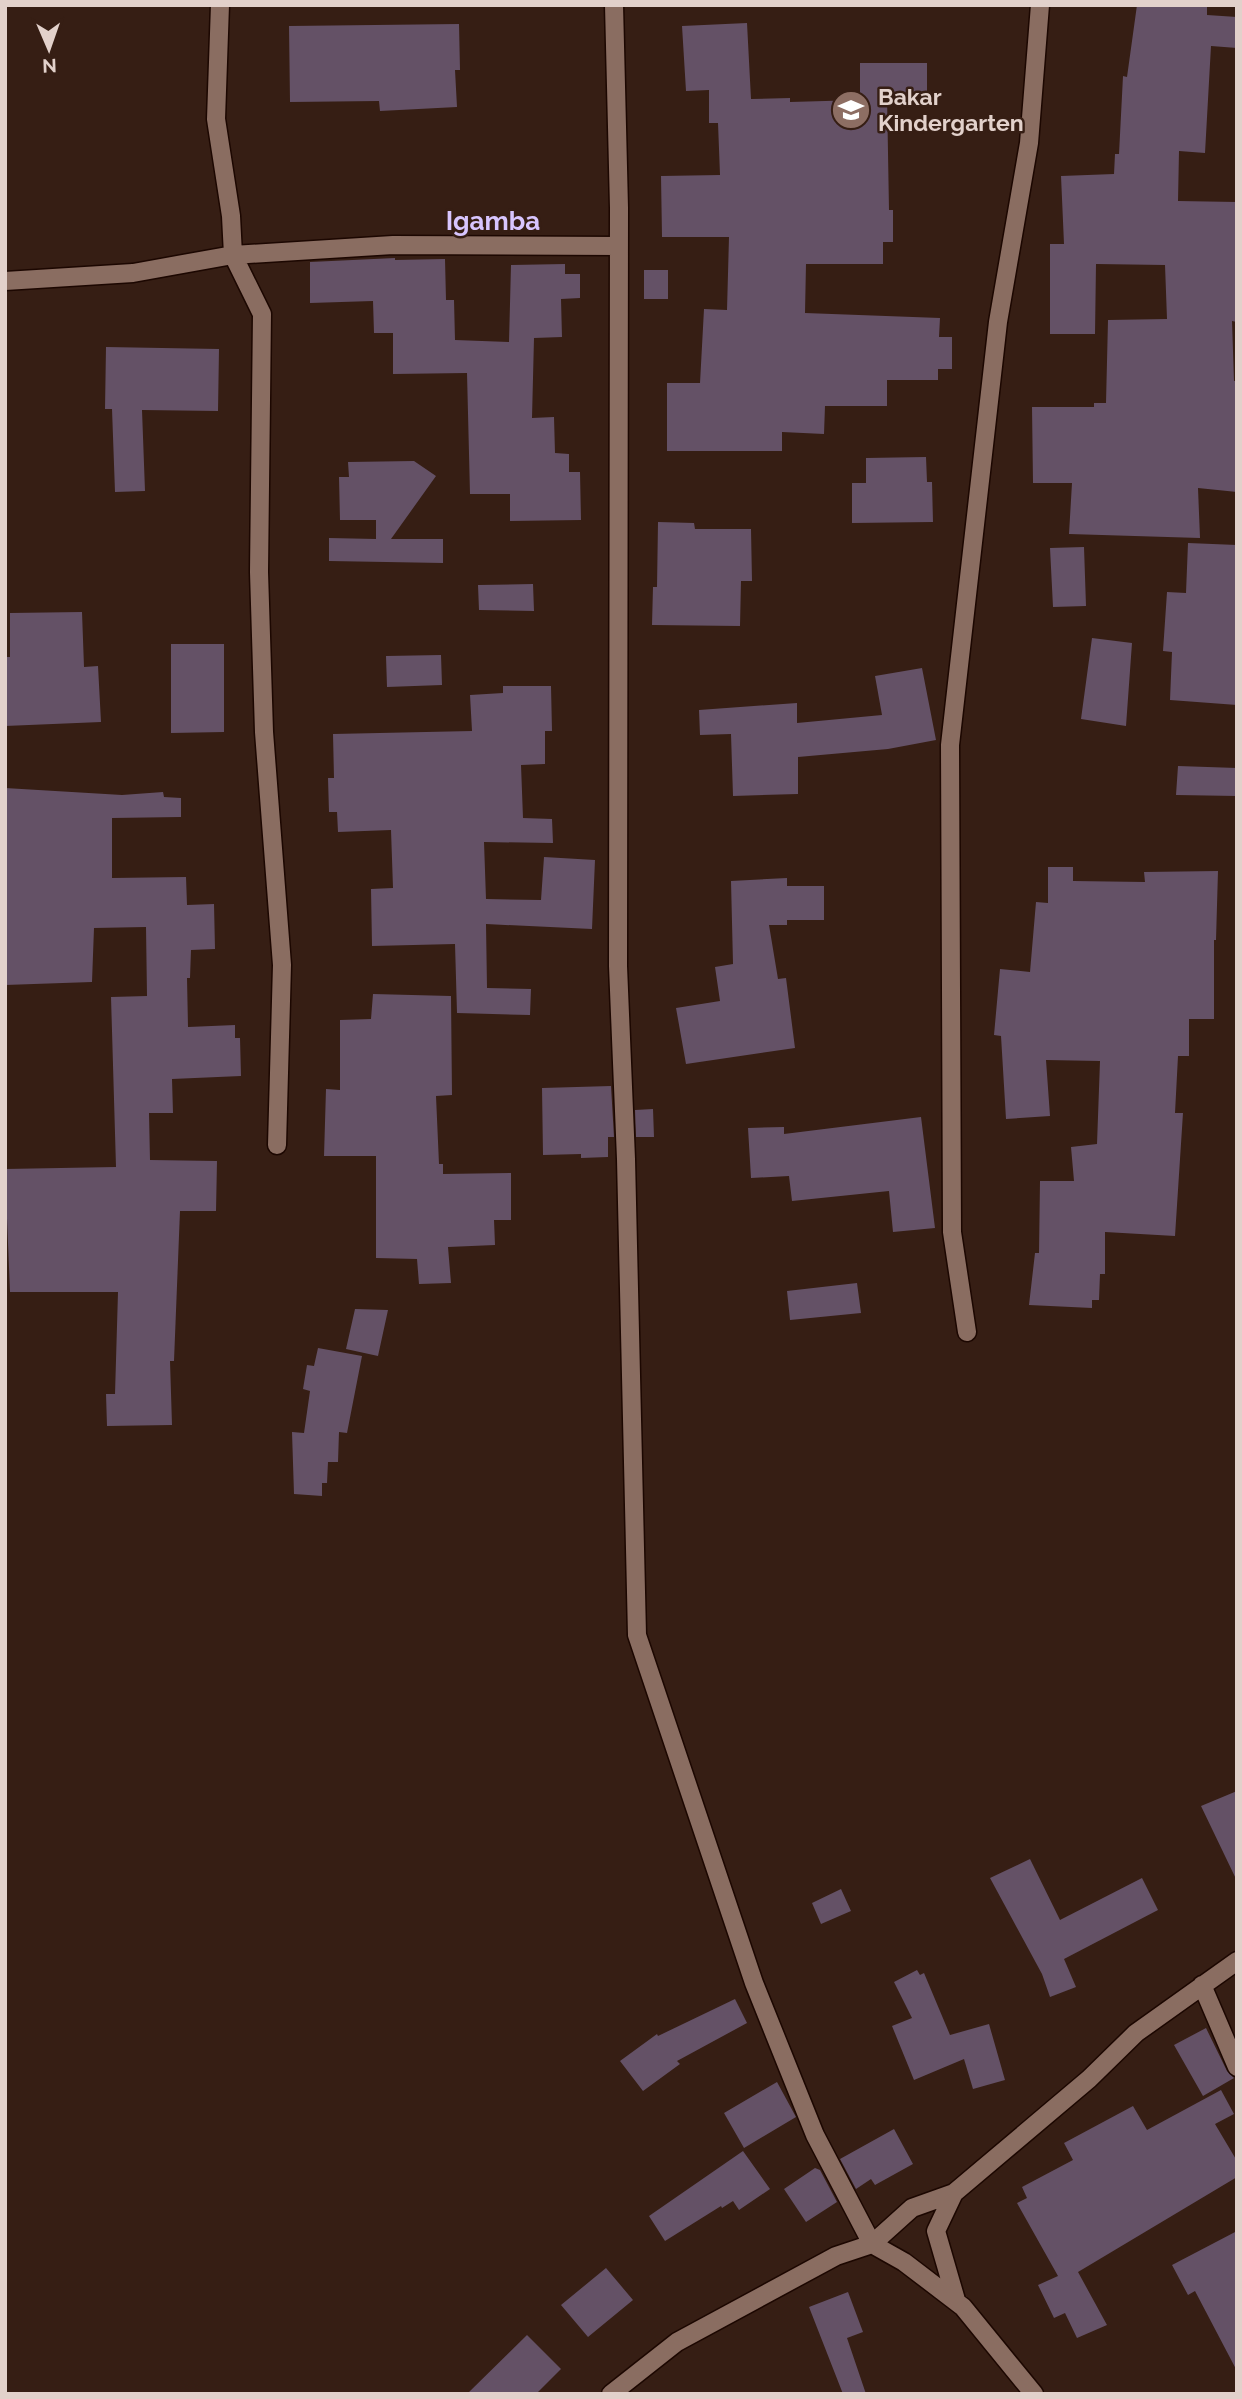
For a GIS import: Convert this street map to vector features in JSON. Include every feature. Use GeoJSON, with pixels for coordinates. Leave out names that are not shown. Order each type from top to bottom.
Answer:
{"type":"FeatureCollection","features":[{"type":"Feature","properties":{"kind":"street"},"geometry":{"type":"LineString","coordinates":[[220,5],[216,119],[231,216],[233,255],[262,314],[259,572],[263,705],[282,965],[277,1145]]}},
{"type":"Feature","properties":{"kind":"street"},"geometry":{"type":"LineString","coordinates":[[614,5],[619,246],[618,966],[626,1159],[636,1635],[754,1983],[815,2135],[872,2244],[904,2262],[956,2300],[1034,2394]]}},
{"type":"Feature","properties":{"kind":"street"},"geometry":{"type":"LineString","coordinates":[[967,1332],[952,1232],[950,745],[998,322],[1029,143],[1040,5]]}},
{"type":"Feature","properties":{"kind":"street"},"geometry":{"type":"LineString","coordinates":[[5,281],[133,273],[233,255],[393,246],[619,246]]}},
{"type":"Feature","properties":{"kind":"street"},"geometry":{"type":"LineString","coordinates":[[611,2394],[677,2342],[836,2256],[872,2244],[912,2208],[954,2193],[1089,2079],[1136,2033],[1237,1961]]}},
{"type":"Feature","properties":{"kind":"street"},"geometry":{"type":"LineString","coordinates":[[1202,1985],[1237,2067]]}},
{"type":"Feature","properties":{"kind":"street"},"geometry":{"type":"LineString","coordinates":[[954,2193],[936,2231],[956,2300]]}},
{"type":"Feature","properties":{"kind":"building"},"geometry":{"type":"Polygon","coordinates":[[[1137,5],[1207,5],[1207,15],[1237,17],[1237,48],[1211,46],[1205,153],[1179,151],[1178,201],[1237,202],[1237,322],[1232,321],[1234,381],[1237,381],[1237,492],[1198,488],[1200,538],[1069,534],[1072,483],[1033,483],[1032,407],[1094,407],[1094,403],[1106,403],[1108,320],[1167,319],[1165,265],[1096,264],[1095,334],[1050,334],[1050,244],[1064,244],[1061,176],[1114,174],[1115,154],[1119,154],[1123,76],[1127,77],[1137,5]]]}},
{"type":"Feature","properties":{"kind":"building"},"geometry":{"type":"Polygon","coordinates":[[[747,23],[751,99],[790,98],[790,102],[860,100],[860,63],[927,63],[927,95],[887,95],[889,210],[893,210],[893,242],[883,242],[883,264],[806,264],[805,313],[940,318],[939,337],[952,337],[952,369],[938,369],[938,380],[887,380],[887,406],[825,406],[824,434],[782,432],[782,451],[667,451],[667,383],[700,383],[704,309],[727,310],[729,237],[662,237],[661,176],[720,175],[718,123],[709,123],[709,90],[686,91],[682,26],[747,23]]]}},
{"type":"Feature","properties":{"kind":"building"},"geometry":{"type":"Polygon","coordinates":[[[459,24],[460,70],[455,70],[457,107],[380,111],[379,101],[290,102],[289,26],[459,24]]]}},
{"type":"Feature","properties":{"kind":"building"},"geometry":{"type":"Polygon","coordinates":[[[395,258],[445,259],[446,300],[454,300],[455,340],[509,342],[511,265],[565,264],[565,274],[580,274],[580,298],[561,299],[562,337],[534,338],[532,418],[554,417],[555,453],[569,454],[569,472],[580,472],[581,520],[510,521],[510,494],[470,494],[467,373],[393,374],[393,333],[374,333],[373,301],[310,303],[310,262],[395,258]]]}},
{"type":"Feature","properties":{"kind":"building"},"geometry":{"type":"Polygon","coordinates":[[[644,270],[668,270],[668,299],[644,299],[644,270]]]}},
{"type":"Feature","properties":{"kind":"building"},"geometry":{"type":"Polygon","coordinates":[[[106,347],[219,349],[218,411],[142,410],[145,491],[115,492],[112,409],[105,409],[106,347]]]}},
{"type":"Feature","properties":{"kind":"building"},"geometry":{"type":"Polygon","coordinates":[[[926,457],[927,482],[932,482],[933,522],[852,523],[852,483],[866,483],[866,458],[926,457]]]}},
{"type":"Feature","properties":{"kind":"building"},"geometry":{"type":"Polygon","coordinates":[[[414,461],[436,476],[391,539],[443,539],[443,563],[329,561],[329,538],[376,539],[376,520],[340,520],[339,477],[349,477],[348,462],[414,461]]]}},
{"type":"Feature","properties":{"kind":"building"},"geometry":{"type":"Polygon","coordinates":[[[658,522],[694,523],[695,529],[751,529],[752,581],[741,581],[740,626],[652,625],[653,587],[657,587],[658,522]]]}},
{"type":"Feature","properties":{"kind":"building"},"geometry":{"type":"Polygon","coordinates":[[[1188,543],[1237,545],[1237,705],[1170,700],[1172,652],[1163,651],[1167,592],[1186,593],[1188,543]]]}},
{"type":"Feature","properties":{"kind":"building"},"geometry":{"type":"Polygon","coordinates":[[[1084,547],[1086,606],[1053,607],[1050,548],[1084,547]]]}},
{"type":"Feature","properties":{"kind":"building"},"geometry":{"type":"Polygon","coordinates":[[[533,584],[534,611],[479,610],[478,585],[533,584]]]}},
{"type":"Feature","properties":{"kind":"building"},"geometry":{"type":"Polygon","coordinates":[[[82,612],[84,667],[98,666],[101,722],[5,726],[5,657],[10,657],[10,613],[82,612]]]}},
{"type":"Feature","properties":{"kind":"building"},"geometry":{"type":"Polygon","coordinates":[[[1092,638],[1132,643],[1126,726],[1081,719],[1092,638]]]}},
{"type":"Feature","properties":{"kind":"building"},"geometry":{"type":"Polygon","coordinates":[[[171,644],[224,644],[224,732],[171,733],[171,644]]]}},
{"type":"Feature","properties":{"kind":"building"},"geometry":{"type":"Polygon","coordinates":[[[441,655],[442,685],[387,687],[386,656],[441,655]]]}},
{"type":"Feature","properties":{"kind":"building"},"geometry":{"type":"Polygon","coordinates":[[[922,668],[936,740],[888,749],[798,757],[798,794],[733,796],[731,734],[700,735],[699,710],[797,703],[797,723],[882,715],[875,676],[922,668]]]}},
{"type":"Feature","properties":{"kind":"building"},"geometry":{"type":"Polygon","coordinates":[[[503,686],[551,686],[552,731],[545,731],[545,764],[521,765],[523,818],[552,819],[553,843],[484,842],[486,899],[541,900],[544,857],[595,860],[592,929],[486,924],[487,988],[531,989],[530,1015],[457,1013],[455,944],[372,946],[371,889],[393,888],[391,830],[338,832],[337,812],[329,812],[328,778],[334,778],[333,734],[472,731],[470,695],[503,693],[503,686]]]}},
{"type":"Feature","properties":{"kind":"building"},"geometry":{"type":"Polygon","coordinates":[[[1178,766],[1237,768],[1237,796],[1176,795],[1178,766]]]}},
{"type":"Feature","properties":{"kind":"building"},"geometry":{"type":"Polygon","coordinates":[[[5,788],[122,795],[163,792],[164,797],[181,798],[181,817],[112,818],[112,878],[186,877],[187,905],[214,904],[215,949],[191,950],[190,978],[187,978],[188,1027],[235,1025],[235,1038],[240,1038],[241,1076],[172,1079],[173,1113],[149,1113],[150,1160],[217,1161],[216,1211],[180,1211],[174,1361],[170,1361],[172,1425],[107,1426],[106,1394],[115,1394],[118,1292],[10,1292],[5,1169],[116,1167],[111,997],[147,996],[146,927],[94,928],[92,982],[5,985],[5,788]]]}},
{"type":"Feature","properties":{"kind":"building"},"geometry":{"type":"Polygon","coordinates":[[[1048,867],[1073,867],[1073,881],[1145,882],[1144,872],[1218,871],[1214,940],[1214,1019],[1189,1019],[1189,1056],[1178,1056],[1175,1113],[1183,1113],[1175,1236],[1105,1232],[1105,1274],[1100,1274],[1099,1300],[1092,1300],[1092,1308],[1029,1305],[1035,1253],[1039,1253],[1040,1181],[1074,1181],[1071,1147],[1097,1144],[1100,1061],[1046,1060],[1050,1116],[1006,1119],[1001,1036],[994,1035],[1000,969],[1030,972],[1036,902],[1048,903],[1048,867]]]}},
{"type":"Feature","properties":{"kind":"building"},"geometry":{"type":"Polygon","coordinates":[[[787,878],[787,886],[824,886],[824,920],[787,920],[787,925],[769,925],[778,979],[786,978],[795,1048],[686,1064],[676,1008],[720,1001],[715,967],[733,964],[731,881],[787,878]]]}},
{"type":"Feature","properties":{"kind":"building"},"geometry":{"type":"Polygon","coordinates":[[[373,994],[451,996],[452,1095],[436,1096],[439,1164],[443,1164],[443,1174],[511,1173],[511,1220],[494,1220],[495,1245],[448,1247],[451,1283],[419,1284],[417,1259],[376,1258],[376,1156],[324,1156],[326,1089],[340,1090],[340,1020],[371,1019],[373,994]]]}},
{"type":"Feature","properties":{"kind":"building"},"geometry":{"type":"Polygon","coordinates":[[[611,1086],[614,1137],[608,1137],[608,1157],[581,1158],[581,1154],[543,1155],[542,1088],[611,1086]]]}},
{"type":"Feature","properties":{"kind":"building"},"geometry":{"type":"Polygon","coordinates":[[[653,1109],[654,1137],[636,1137],[635,1110],[653,1109]]]}},
{"type":"Feature","properties":{"kind":"building"},"geometry":{"type":"Polygon","coordinates":[[[921,1117],[935,1228],[893,1232],[889,1191],[792,1201],[789,1176],[751,1178],[748,1128],[784,1127],[784,1134],[921,1117]]]}},
{"type":"Feature","properties":{"kind":"building"},"geometry":{"type":"Polygon","coordinates":[[[857,1283],[861,1313],[790,1320],[787,1291],[857,1283]]]}},
{"type":"Feature","properties":{"kind":"building"},"geometry":{"type":"Polygon","coordinates":[[[355,1309],[388,1310],[378,1356],[346,1349],[355,1309]]]}},
{"type":"Feature","properties":{"kind":"building"},"geometry":{"type":"Polygon","coordinates":[[[318,1348],[362,1356],[347,1433],[339,1432],[338,1462],[328,1462],[327,1483],[322,1483],[322,1496],[294,1494],[292,1432],[304,1433],[310,1391],[303,1389],[307,1365],[314,1366],[318,1348]]]}},
{"type":"Feature","properties":{"kind":"building"},"geometry":{"type":"Polygon","coordinates":[[[1237,1791],[1237,1881],[1201,1806],[1237,1791]]]}},
{"type":"Feature","properties":{"kind":"building"},"geometry":{"type":"Polygon","coordinates":[[[1030,1859],[1060,1920],[1142,1878],[1158,1910],[1064,1959],[1076,1987],[1050,1997],[1042,1974],[990,1878],[1030,1859]]]}},
{"type":"Feature","properties":{"kind":"building"},"geometry":{"type":"Polygon","coordinates":[[[841,1889],[851,1911],[821,1924],[812,1903],[841,1889]]]}},
{"type":"Feature","properties":{"kind":"building"},"geometry":{"type":"Polygon","coordinates":[[[917,1970],[920,1975],[924,1973],[950,2035],[989,2024],[1005,2080],[973,2089],[964,2059],[914,2080],[892,2026],[912,2018],[894,1982],[917,1970]]]}},
{"type":"Feature","properties":{"kind":"building"},"geometry":{"type":"Polygon","coordinates":[[[735,1999],[747,2023],[677,2061],[680,2064],[643,2091],[620,2061],[657,2034],[658,2036],[735,1999]]]}},
{"type":"Feature","properties":{"kind":"building"},"geometry":{"type":"Polygon","coordinates":[[[1206,2028],[1227,2071],[1234,2078],[1203,2096],[1174,2045],[1206,2028]]]}},
{"type":"Feature","properties":{"kind":"building"},"geometry":{"type":"Polygon","coordinates":[[[777,2082],[796,2117],[744,2148],[724,2113],[777,2082]]]}},
{"type":"Feature","properties":{"kind":"building"},"geometry":{"type":"Polygon","coordinates":[[[1221,2090],[1234,2114],[1215,2124],[1237,2161],[1237,2177],[1078,2272],[1107,2325],[1077,2338],[1065,2313],[1054,2318],[1038,2285],[1058,2276],[1017,2203],[1027,2198],[1022,2187],[1073,2160],[1064,2143],[1133,2106],[1147,2130],[1221,2090]]]}},
{"type":"Feature","properties":{"kind":"building"},"geometry":{"type":"Polygon","coordinates":[[[894,2129],[913,2164],[875,2185],[871,2179],[856,2189],[840,2159],[894,2129]]]}},
{"type":"Feature","properties":{"kind":"building"},"geometry":{"type":"Polygon","coordinates":[[[743,2151],[770,2189],[739,2210],[733,2201],[722,2208],[721,2206],[665,2241],[649,2216],[743,2151]]]}},
{"type":"Feature","properties":{"kind":"building"},"geometry":{"type":"Polygon","coordinates":[[[815,2168],[820,2170],[837,2202],[806,2222],[784,2189],[815,2168]]]}},
{"type":"Feature","properties":{"kind":"building"},"geometry":{"type":"Polygon","coordinates":[[[1237,2231],[1237,2371],[1195,2291],[1188,2295],[1172,2265],[1237,2231]]]}},
{"type":"Feature","properties":{"kind":"building"},"geometry":{"type":"Polygon","coordinates":[[[606,2268],[633,2300],[588,2337],[561,2305],[606,2268]]]}},
{"type":"Feature","properties":{"kind":"building"},"geometry":{"type":"Polygon","coordinates":[[[848,2292],[863,2332],[847,2338],[866,2394],[843,2394],[809,2307],[848,2292]]]}},
{"type":"Feature","properties":{"kind":"building"},"geometry":{"type":"Polygon","coordinates":[[[527,2335],[561,2369],[536,2394],[467,2394],[527,2335]]]}},
{"type":"Feature","properties":{"kind":"place","name":"Bakar Kindergarten"},"geometry":{"type":"Point","coordinates":[851,110]}},
{"type":"Feature","properties":{"kind":"district","name":"Igamba"},"geometry":{"type":"Point","coordinates":[493,221]}}]}
